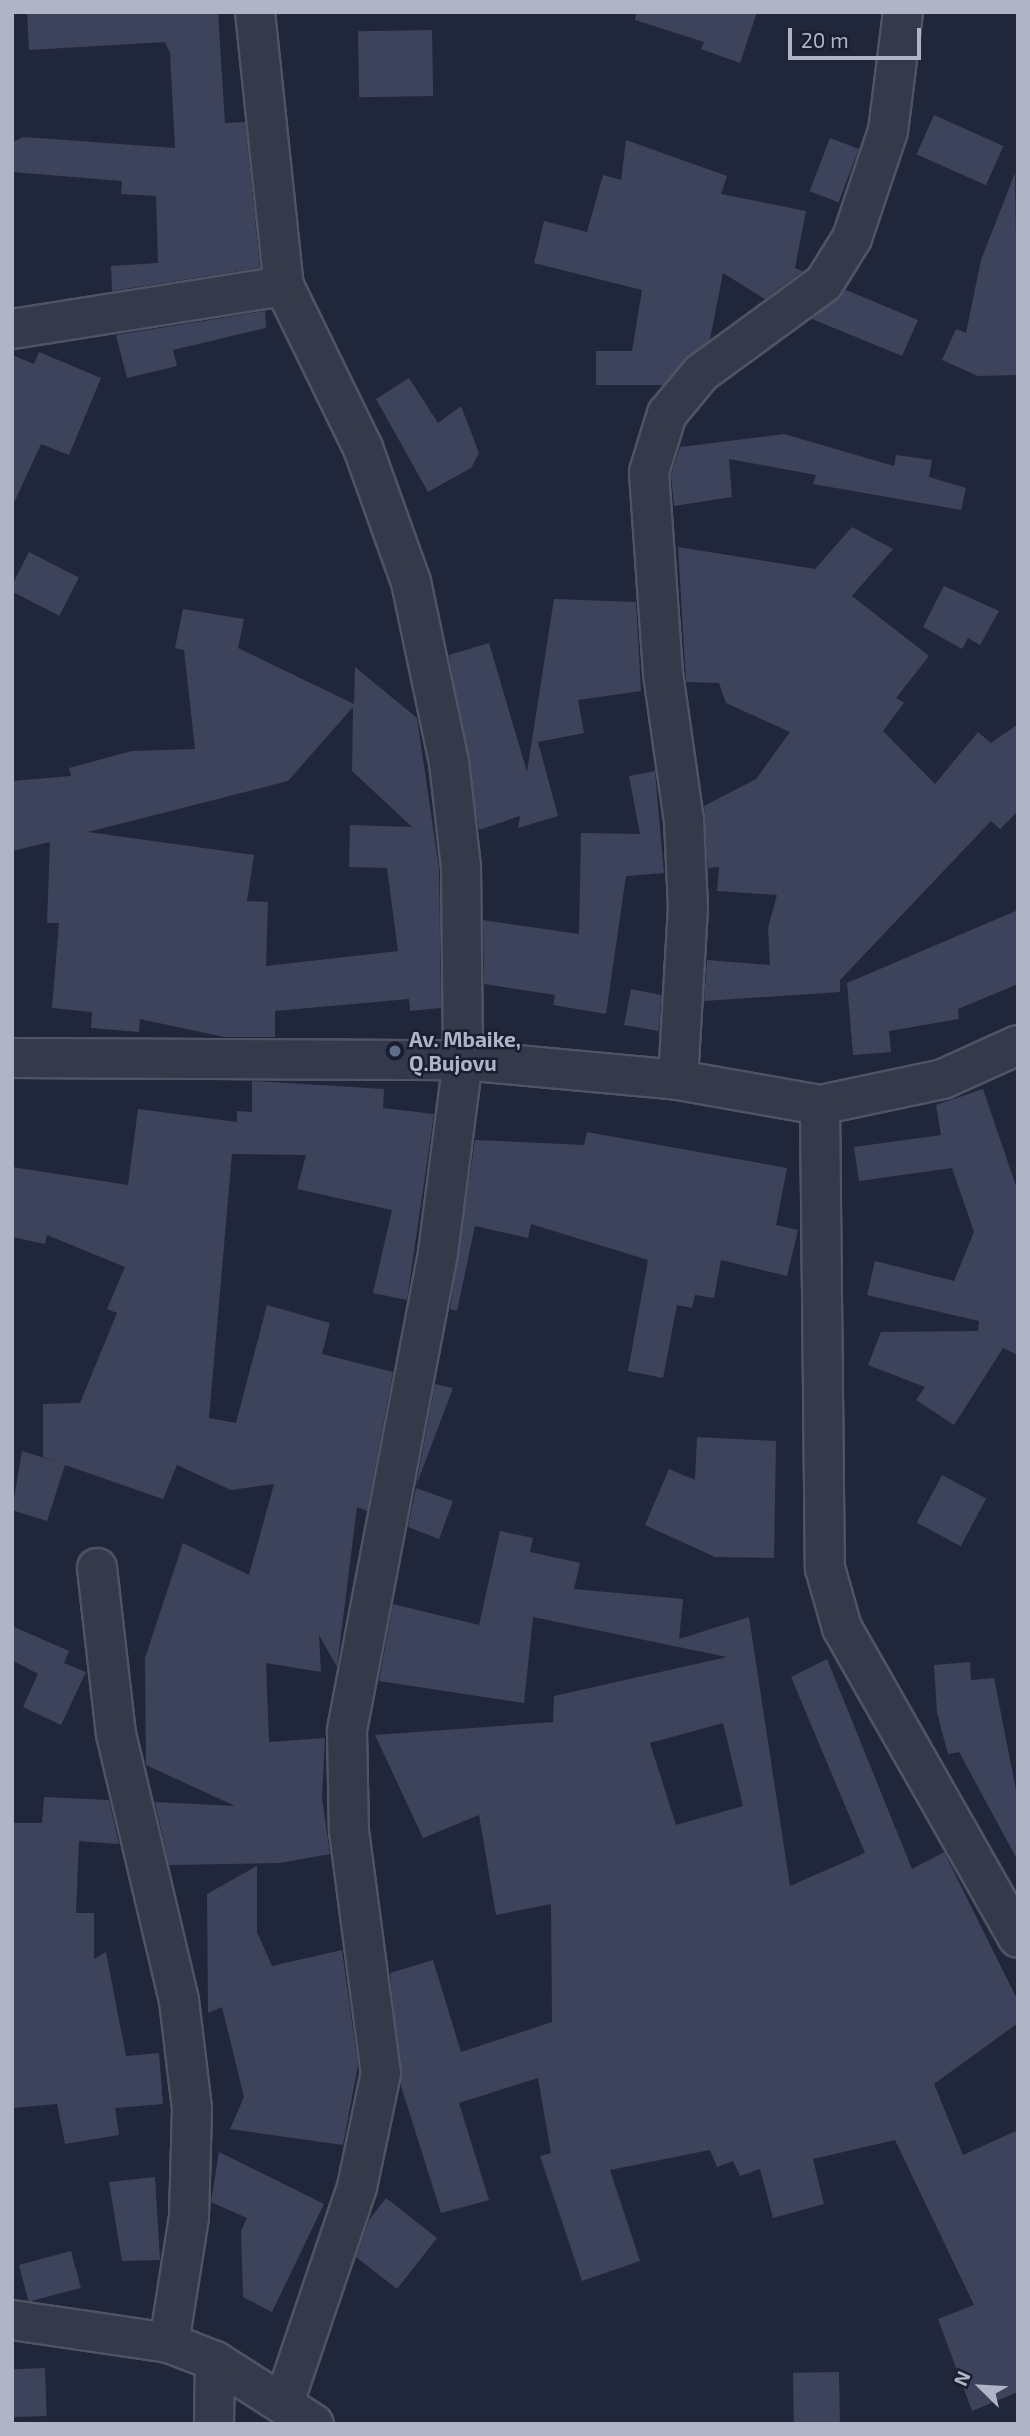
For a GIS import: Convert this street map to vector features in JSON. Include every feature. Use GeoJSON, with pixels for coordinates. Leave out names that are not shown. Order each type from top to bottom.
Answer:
{"type":"FeatureCollection","features":[{"type":"Feature","properties":{"kind":"street"},"geometry":{"type":"LineString","coordinates":[[13,2315],[169,2343],[215,2361],[299,2413],[357,2187],[381,2073],[349,1831],[347,1731],[439,1253],[463,1060],[461,867],[449,762],[411,582],[363,448],[284,286],[255,12]]}},
{"type":"Feature","properties":{"kind":"street"},"geometry":{"type":"LineString","coordinates":[[678,1080],[688,908],[684,821],[663,674],[649,472],[667,414],[701,373],[824,283],[852,238],[888,131],[903,12]]}},
{"type":"Feature","properties":{"kind":"street"},"geometry":{"type":"LineString","coordinates":[[12,329],[284,286]]}},
{"type":"Feature","properties":{"kind":"street"},"geometry":{"type":"LineString","coordinates":[[12,1058],[463,1060],[678,1080],[820,1105],[943,1079],[1018,1045]]}},
{"type":"Feature","properties":{"kind":"street"},"geometry":{"type":"LineString","coordinates":[[820,1105],[825,1568],[842,1628],[1018,1938]]}},
{"type":"Feature","properties":{"kind":"street"},"geometry":{"type":"LineString","coordinates":[[97,1568],[116,1734],[179,2001],[192,2109],[189,2217],[169,2343]]}},
{"type":"Feature","properties":{"kind":"street"},"geometry":{"type":"LineString","coordinates":[[214,2424],[215,2361]]}},
{"type":"Feature","properties":{"kind":"building"},"geometry":{"type":"Polygon","coordinates":[[[27,12],[218,12],[225,123],[245,122],[260,268],[112,291],[111,266],[158,263],[156,196],[121,194],[122,181],[12,172],[12,142],[24,137],[175,148],[170,53],[165,42],[29,50],[27,12]]]}},
{"type":"Feature","properties":{"kind":"building"},"geometry":{"type":"Polygon","coordinates":[[[636,12],[757,12],[740,63],[701,49],[704,42],[635,20],[636,12]]]}},
{"type":"Feature","properties":{"kind":"building"},"geometry":{"type":"Polygon","coordinates":[[[432,30],[433,96],[359,97],[358,31],[432,30]]]}},
{"type":"Feature","properties":{"kind":"building"},"geometry":{"type":"Polygon","coordinates":[[[934,115],[1003,146],[986,185],[917,154],[934,115]]]}},
{"type":"Feature","properties":{"kind":"building"},"geometry":{"type":"Polygon","coordinates":[[[830,138],[859,149],[839,202],[810,191],[830,138]]]}},
{"type":"Feature","properties":{"kind":"building"},"geometry":{"type":"Polygon","coordinates":[[[626,140],[727,176],[721,194],[806,211],[795,268],[803,271],[765,299],[723,273],[710,339],[663,385],[596,385],[596,351],[632,351],[642,290],[534,263],[544,221],[587,232],[603,175],[621,180],[626,140]]]}},
{"type":"Feature","properties":{"kind":"building"},"geometry":{"type":"Polygon","coordinates":[[[1015,173],[1018,375],[978,376],[942,360],[956,329],[966,333],[981,260],[1015,173]]]}},
{"type":"Feature","properties":{"kind":"building"},"geometry":{"type":"Polygon","coordinates":[[[846,290],[918,320],[902,356],[812,319],[846,290]]]}},
{"type":"Feature","properties":{"kind":"building"},"geometry":{"type":"Polygon","coordinates":[[[265,311],[266,328],[173,350],[177,366],[127,378],[116,335],[265,311]]]}},
{"type":"Feature","properties":{"kind":"building"},"geometry":{"type":"Polygon","coordinates":[[[39,352],[101,378],[69,455],[41,444],[12,507],[12,355],[34,364],[39,352]]]}},
{"type":"Feature","properties":{"kind":"building"},"geometry":{"type":"Polygon","coordinates":[[[409,378],[438,423],[461,406],[479,453],[471,468],[428,492],[376,399],[409,378]]]}},
{"type":"Feature","properties":{"kind":"building"},"geometry":{"type":"Polygon","coordinates":[[[784,434],[894,466],[896,455],[932,460],[929,477],[966,488],[961,510],[813,484],[816,475],[729,459],[732,497],[674,506],[671,475],[680,447],[784,434]]]}},
{"type":"Feature","properties":{"kind":"building"},"geometry":{"type":"Polygon","coordinates":[[[852,527],[893,549],[852,596],[929,656],[896,698],[904,703],[883,731],[935,784],[978,732],[991,743],[1018,724],[1018,811],[1000,829],[991,821],[840,980],[840,992],[704,1001],[707,960],[770,965],[768,928],[777,895],[717,891],[719,867],[708,868],[704,806],[756,779],[790,732],[726,703],[719,683],[686,682],[678,547],[815,569],[852,527]]]}},
{"type":"Feature","properties":{"kind":"building"},"geometry":{"type":"Polygon","coordinates":[[[29,552],[79,577],[59,616],[12,592],[12,585],[29,552]]]}},
{"type":"Feature","properties":{"kind":"building"},"geometry":{"type":"Polygon","coordinates":[[[944,586],[999,611],[980,645],[968,638],[962,649],[923,627],[944,586]]]}},
{"type":"Feature","properties":{"kind":"building"},"geometry":{"type":"Polygon","coordinates":[[[554,599],[636,602],[641,691],[578,700],[584,733],[538,742],[558,816],[518,828],[520,816],[479,830],[449,655],[489,643],[527,772],[554,599]]]}},
{"type":"Feature","properties":{"kind":"building"},"geometry":{"type":"Polygon","coordinates":[[[183,609],[244,619],[238,648],[354,704],[355,667],[417,718],[439,868],[441,1008],[410,1011],[409,999],[275,1011],[275,1037],[224,1037],[140,1019],[139,1032],[91,1028],[92,1012],[52,1008],[59,923],[47,923],[50,842],[12,851],[12,781],[71,776],[69,768],[132,751],[195,749],[184,650],[175,648],[183,609]],[[353,707],[288,781],[88,832],[254,855],[247,901],[268,902],[266,966],[398,951],[387,868],[349,867],[350,825],[412,827],[352,771],[353,707]]]}},
{"type":"Feature","properties":{"kind":"building"},"geometry":{"type":"Polygon","coordinates":[[[655,771],[664,873],[626,876],[606,1014],[553,1005],[555,995],[484,984],[483,920],[579,934],[581,833],[640,834],[629,776],[655,771]]]}},
{"type":"Feature","properties":{"kind":"building"},"geometry":{"type":"Polygon","coordinates":[[[1018,910],[1018,984],[958,1009],[959,1019],[889,1031],[891,1052],[853,1055],[847,983],[1018,910]]]}},
{"type":"Feature","properties":{"kind":"building"},"geometry":{"type":"Polygon","coordinates":[[[631,989],[661,995],[659,1031],[624,1025],[631,989]]]}},
{"type":"Feature","properties":{"kind":"building"},"geometry":{"type":"Polygon","coordinates":[[[252,1081],[384,1089],[383,1108],[434,1114],[407,1300],[373,1293],[392,1210],[297,1189],[306,1155],[232,1154],[209,1418],[236,1423],[267,1305],[330,1323],[322,1354],[393,1372],[367,1511],[357,1507],[337,1667],[319,1635],[321,1672],[266,1663],[269,1742],[325,1738],[322,1798],[330,1854],[280,1863],[169,1865],[155,1802],[235,1806],[146,1765],[145,1658],[183,1543],[249,1575],[274,1484],[231,1490],[177,1465],[163,1499],[65,1465],[47,1521],[12,1510],[22,1451],[60,1463],[43,1457],[43,1404],[80,1403],[117,1313],[107,1309],[125,1267],[47,1235],[45,1244],[12,1237],[12,1167],[128,1185],[138,1109],[237,1122],[237,1111],[252,1112],[252,1081]]]}},
{"type":"Feature","properties":{"kind":"building"},"geometry":{"type":"Polygon","coordinates":[[[983,1089],[1018,1192],[1018,1355],[1003,1348],[954,1425],[916,1400],[925,1387],[868,1365],[881,1332],[978,1331],[979,1321],[867,1295],[875,1261],[954,1281],[974,1232],[952,1168],[859,1181],[854,1147],[941,1135],[936,1105],[983,1089]]]}},
{"type":"Feature","properties":{"kind":"building"},"geometry":{"type":"Polygon","coordinates":[[[587,1132],[787,1168],[776,1225],[798,1230],[787,1276],[721,1260],[714,1298],[695,1295],[692,1308],[677,1305],[663,1378],[628,1371],[648,1260],[531,1224],[528,1238],[475,1226],[457,1311],[450,1309],[475,1140],[584,1145],[587,1132]]]}},
{"type":"Feature","properties":{"kind":"building"},"geometry":{"type":"Polygon","coordinates":[[[435,1384],[453,1388],[416,1486],[435,1384]]]}},
{"type":"Feature","properties":{"kind":"building"},"geometry":{"type":"Polygon","coordinates":[[[697,1437],[776,1441],[774,1558],[715,1557],[645,1525],[669,1469],[695,1480],[697,1437]]]}},
{"type":"Feature","properties":{"kind":"building"},"geometry":{"type":"Polygon","coordinates":[[[942,1475],[986,1498],[961,1546],[917,1523],[942,1475]]]}},
{"type":"Feature","properties":{"kind":"building"},"geometry":{"type":"Polygon","coordinates":[[[416,1488],[453,1501],[439,1539],[408,1527],[416,1488]]]}},
{"type":"Feature","properties":{"kind":"building"},"geometry":{"type":"Polygon","coordinates":[[[500,1531],[533,1538],[530,1552],[580,1563],[574,1589],[683,1599],[679,1639],[749,1617],[790,1886],[865,1853],[791,1677],[827,1659],[912,1869],[944,1852],[1018,2001],[1018,2023],[934,2084],[963,2155],[1018,2130],[1018,2392],[972,2411],[938,2319],[974,2305],[895,2140],[813,2159],[824,2204],[773,2218],[760,2169],[740,2176],[733,2161],[717,2167],[710,2150],[610,2170],[640,2261],[582,2281],[540,2156],[551,2153],[538,2078],[459,2103],[489,2200],[441,2213],[401,2086],[390,1973],[433,1960],[461,2052],[552,2022],[551,1904],[496,1915],[479,1815],[423,1838],[375,1735],[553,1722],[554,1696],[727,1657],[533,1617],[524,1703],[379,1681],[393,1604],[479,1625],[500,1531]],[[723,1723],[650,1743],[676,1825],[743,1806],[723,1723]]]}},
{"type":"Feature","properties":{"kind":"building"},"geometry":{"type":"Polygon","coordinates":[[[12,1626],[69,1651],[64,1663],[86,1672],[61,1725],[23,1707],[38,1674],[12,1660],[12,1626]]]}},
{"type":"Feature","properties":{"kind":"building"},"geometry":{"type":"Polygon","coordinates":[[[970,1662],[971,1680],[994,1678],[1018,1800],[1018,1861],[959,1752],[948,1754],[937,1713],[934,1665],[970,1662]]]}},
{"type":"Feature","properties":{"kind":"building"},"geometry":{"type":"Polygon","coordinates":[[[44,1797],[109,1800],[119,1844],[79,1841],[76,1913],[94,1913],[94,1959],[106,1952],[126,2056],[159,2053],[163,2104],[115,2108],[119,2135],[65,2144],[57,2104],[12,2108],[12,1823],[42,1823],[44,1797]]]}},
{"type":"Feature","properties":{"kind":"building"},"geometry":{"type":"Polygon","coordinates":[[[257,1866],[257,1932],[272,1966],[342,1950],[358,2065],[343,2145],[230,2129],[244,2097],[222,2007],[208,2013],[207,1894],[257,1866]]]}},
{"type":"Feature","properties":{"kind":"building"},"geometry":{"type":"Polygon","coordinates":[[[219,2152],[324,2204],[272,2312],[243,2297],[241,2231],[247,2218],[211,2202],[219,2152]]]}},
{"type":"Feature","properties":{"kind":"building"},"geometry":{"type":"Polygon","coordinates":[[[155,2177],[160,2260],[122,2261],[109,2182],[155,2177]]]}},
{"type":"Feature","properties":{"kind":"building"},"geometry":{"type":"Polygon","coordinates":[[[386,2198],[437,2238],[397,2289],[356,2257],[369,2220],[386,2198]]]}},
{"type":"Feature","properties":{"kind":"building"},"geometry":{"type":"Polygon","coordinates":[[[71,2251],[81,2288],[29,2302],[19,2265],[71,2251]]]}},
{"type":"Feature","properties":{"kind":"building"},"geometry":{"type":"Polygon","coordinates":[[[45,2368],[47,2416],[14,2417],[12,2369],[45,2368]]]}},
{"type":"Feature","properties":{"kind":"building"},"geometry":{"type":"Polygon","coordinates":[[[839,2372],[840,2424],[794,2424],[793,2373],[839,2372]]]}},
{"type":"Feature","properties":{"kind":"place","name":"Av. Mbaike, Q.Bujovu"},"geometry":{"type":"Point","coordinates":[395,1051]}}]}
